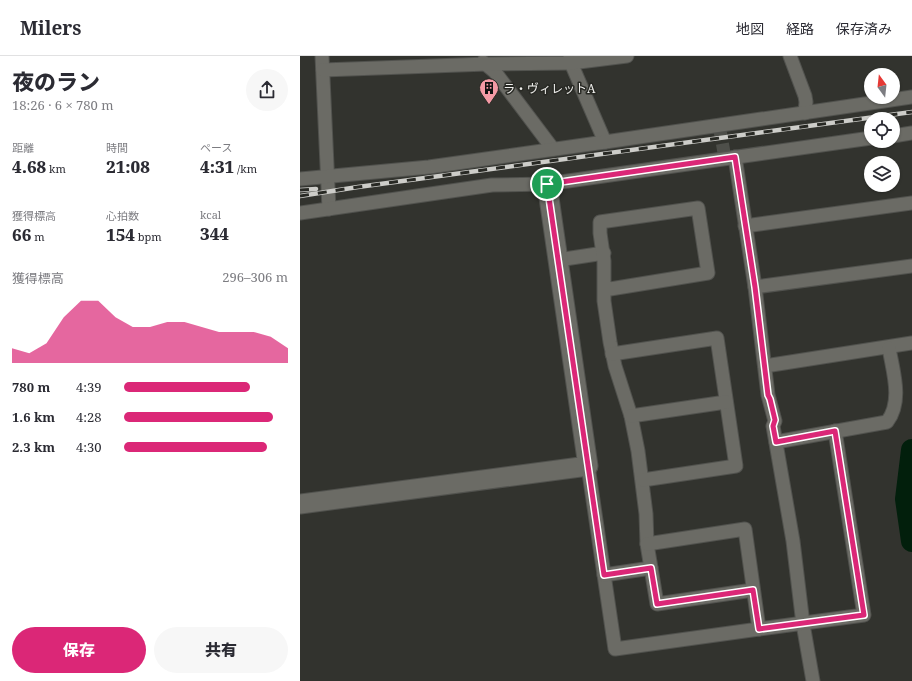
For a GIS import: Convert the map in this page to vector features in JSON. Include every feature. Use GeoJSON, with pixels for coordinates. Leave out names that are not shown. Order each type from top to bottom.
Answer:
{"type":"FeatureCollection","features":[{"type":"Feature","properties":{"kind":"street"},"geometry":{"type":"LineString","coordinates":[[322,56],[329,209]]}},
{"type":"Feature","properties":{"kind":"street"},"geometry":{"type":"LineString","coordinates":[[473,56],[487,64],[496,72],[552,149]]}},
{"type":"Feature","properties":{"kind":"street"},"geometry":{"type":"LineString","coordinates":[[323,70],[487,64],[627,56]]}},
{"type":"Feature","properties":{"kind":"street"},"geometry":{"type":"LineString","coordinates":[[790,56],[806,102],[805,113]]}},
{"type":"Feature","properties":{"kind":"street"},"geometry":{"type":"LineString","coordinates":[[571,59],[605,142]]}},
{"type":"Feature","properties":{"kind":"street"},"geometry":{"type":"LineString","coordinates":[[300,179],[429,166],[912,97]]}},
{"type":"Feature","properties":{"kind":"street"},"geometry":{"type":"LineString","coordinates":[[900,135],[912,133]]}},
{"type":"Feature","properties":{"kind":"street"},"geometry":{"type":"LineString","coordinates":[[300,213],[492,185],[547,184],[864,139]]}},
{"type":"Feature","properties":{"kind":"street"},"geometry":{"type":"LineString","coordinates":[[735,157],[755,287],[768,395],[775,420],[773,426],[813,681]]}},
{"type":"Feature","properties":{"kind":"street"},"geometry":{"type":"LineString","coordinates":[[547,184],[615,649],[864,615],[835,431]]}},
{"type":"Feature","properties":{"kind":"street"},"geometry":{"type":"LineString","coordinates":[[746,226],[912,203]]}},
{"type":"Feature","properties":{"kind":"street"},"geometry":{"type":"LineString","coordinates":[[604,290],[708,273],[698,208],[600,222],[600,233],[604,253],[604,290],[612,354],[614,366],[631,416],[643,480],[647,544],[657,604],[753,590]]}},
{"type":"Feature","properties":{"kind":"street"},"geometry":{"type":"LineString","coordinates":[[558,260],[604,253]]}},
{"type":"Feature","properties":{"kind":"street"},"geometry":{"type":"LineString","coordinates":[[755,287],[912,266]]}},
{"type":"Feature","properties":{"kind":"street"},"geometry":{"type":"LineString","coordinates":[[612,354],[717,338],[736,466],[643,480]]}},
{"type":"Feature","properties":{"kind":"street"},"geometry":{"type":"LineString","coordinates":[[765,366],[889,348],[912,343]]}},
{"type":"Feature","properties":{"kind":"street"},"geometry":{"type":"LineString","coordinates":[[776,442],[887,422],[892,414],[896,396],[889,348]]}},
{"type":"Feature","properties":{"kind":"street"},"geometry":{"type":"LineString","coordinates":[[631,416],[726,402]]}},
{"type":"Feature","properties":{"kind":"street"},"geometry":{"type":"LineString","coordinates":[[300,504],[588,466]]}},
{"type":"Feature","properties":{"kind":"street"},"geometry":{"type":"LineString","coordinates":[[647,544],[745,529],[759,629]]}},
{"type":"Feature","properties":{"kind":"street"},"geometry":{"type":"LineString","coordinates":[[604,575],[651,568]]}},
{"type":"Feature","properties":{"kind":"waterway"},"geometry":{"type":"LineString","coordinates":[[912,450],[906,499],[912,541]]}},
{"type":"Feature","properties":{"kind":"tunnel"},"geometry":{"type":"LineString","coordinates":[[719,125],[725,158]]}},
{"type":"Feature","properties":{"kind":"railway"},"geometry":{"type":"LineString","coordinates":[[300,196],[912,112]]}},
{"type":"Feature","properties":{"kind":"railway"},"geometry":{"type":"LineString","coordinates":[[300,190],[316,189]]}},
{"type":"Feature","properties":{"kind":"place","name":"ラ・ヴィレットA"},"geometry":{"type":"Point","coordinates":[489,105]}},
{"type":"Feature","properties":{"kind":"route"},"geometry":{"type":"LineString","coordinates":[[735,157],[755,287],[768,395],[775,420],[773,426],[776,442],[835,431],[864,615],[759,629],[753,590],[657,604],[651,568],[604,575],[547,184],[735,157]]}}]}
